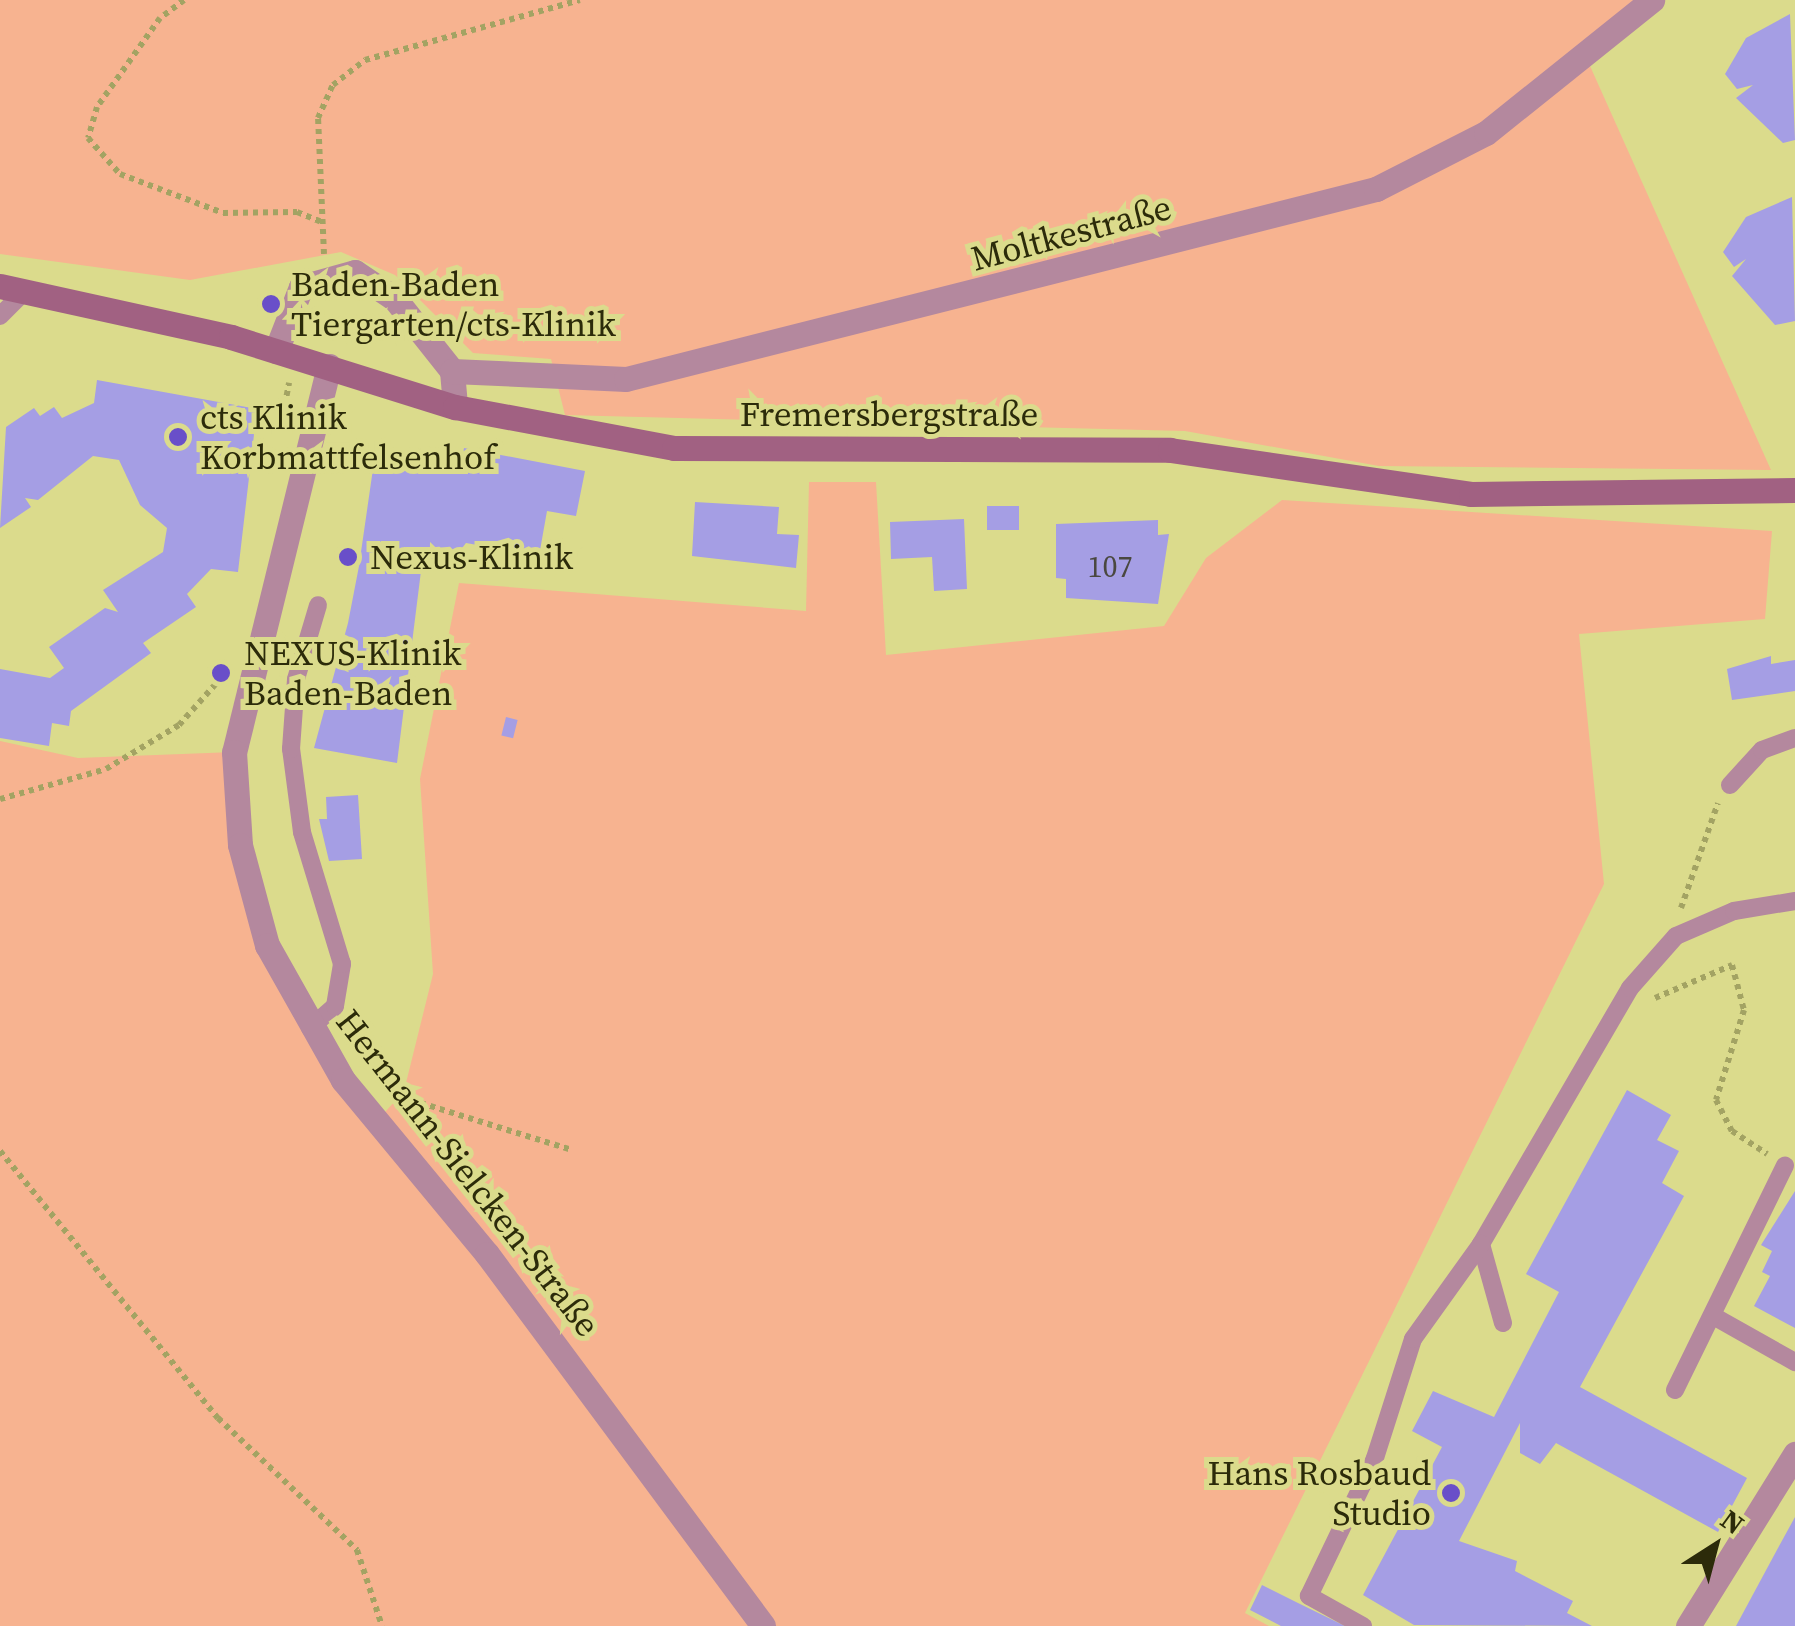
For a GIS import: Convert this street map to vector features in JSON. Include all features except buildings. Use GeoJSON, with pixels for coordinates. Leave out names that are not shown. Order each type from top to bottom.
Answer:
{"type":"FeatureCollection","features":[{"type":"Feature","properties":{"kind":"main road","name":"Fremersbergstraße"},"geometry":{"type":"LineString","coordinates":[[13,289],[276,351],[455,406],[674,448],[1170,450],[1472,494],[1795,490]]}},
{"type":"Feature","properties":{"kind":"street","name":"Moltkestraße"},"geometry":{"type":"LineString","coordinates":[[452,370],[626,378],[1376,189],[1486,133],[1652,0]]}},
{"type":"Feature","properties":{"kind":"street"},"geometry":{"type":"LineString","coordinates":[[276,351],[300,288],[355,272],[395,299],[452,370],[455,406]]}},
{"type":"Feature","properties":{"kind":"street","name":"Hermann-Sielcken-Straße"},"geometry":{"type":"LineString","coordinates":[[328,366],[258,636],[234,752],[240,844],[267,945],[310,1028],[343,1080],[488,1254],[764,1626]]}},
{"type":"Feature","properties":{"kind":"street"},"geometry":{"type":"LineString","coordinates":[[1688,1626],[1795,1454]]}},
{"type":"Feature","properties":{"kind":"lane"},"geometry":{"type":"LineString","coordinates":[[0,316],[13,289]]}},
{"type":"Feature","properties":{"kind":"lane"},"geometry":{"type":"LineString","coordinates":[[310,1028],[334,1006],[342,964],[302,832],[290,749],[296,679],[318,606]]}},
{"type":"Feature","properties":{"kind":"lane"},"geometry":{"type":"LineString","coordinates":[[1730,785],[1762,750],[1795,738]]}},
{"type":"Feature","properties":{"kind":"lane"},"geometry":{"type":"LineString","coordinates":[[1363,1626],[1309,1596],[1374,1458],[1412,1339],[1481,1244],[1634,994],[1676,936],[1734,911],[1795,901]]}},
{"type":"Feature","properties":{"kind":"lane"},"geometry":{"type":"LineString","coordinates":[[1675,1390],[1715,1317],[1779,1161]]}},
{"type":"Feature","properties":{"kind":"lane"},"geometry":{"type":"LineString","coordinates":[[1481,1244],[1503,1323]]}},
{"type":"Feature","properties":{"kind":"lane"},"geometry":{"type":"LineString","coordinates":[[1715,1317],[1795,1362]]}},
{"type":"Feature","properties":{"kind":"path"},"geometry":{"type":"LineString","coordinates":[[184,0],[160,18],[97,107],[88,138],[120,174],[222,213],[298,212],[322,222],[318,118],[333,85],[365,60],[580,0]]}},
{"type":"Feature","properties":{"kind":"path"},"geometry":{"type":"LineString","coordinates":[[0,799],[106,769],[179,725],[258,636]]}},
{"type":"Feature","properties":{"kind":"path"},"geometry":{"type":"LineString","coordinates":[[1676,936],[1704,825],[1730,785]]}},
{"type":"Feature","properties":{"kind":"path"},"geometry":{"type":"LineString","coordinates":[[1634,994],[1732,965],[1744,1010],[1716,1100],[1732,1131],[1779,1161]]}},
{"type":"Feature","properties":{"kind":"path"},"geometry":{"type":"LineString","coordinates":[[343,1080],[572,1150]]}},
{"type":"Feature","properties":{"kind":"path"},"geometry":{"type":"LineString","coordinates":[[0,1151],[218,1418],[318,1508],[357,1550],[382,1626]]}},
{"type":"Feature","properties":{"kind":"shaded area"},"geometry":{"type":"Polygon","coordinates":[[[0,0],[1652,0],[1586,57],[1771,470],[1379,466],[1185,431],[565,415],[551,359],[473,353],[395,275],[341,252],[190,280],[0,254],[0,0]]]}},
{"type":"Feature","properties":{"kind":"shaded area"},"geometry":{"type":"Polygon","coordinates":[[[809,482],[876,482],[886,655],[1164,626],[1206,558],[1282,500],[1772,531],[1765,619],[1579,634],[1604,884],[1245,1613],[1269,1626],[0,1626],[0,741],[78,758],[234,752],[251,893],[377,1121],[404,1091],[433,974],[420,779],[459,583],[806,611],[809,482]]]}},
{"type":"Feature","properties":{"kind":"place","name":"Baden-Baden Tiergarten/cts-Klinik"},"geometry":{"type":"Point","coordinates":[271,304]}},
{"type":"Feature","properties":{"kind":"place","name":"cts Klinik Korbmattfelsenhof"},"geometry":{"type":"Point","coordinates":[178,437]}},
{"type":"Feature","properties":{"kind":"place","name":"Nexus-Klinik"},"geometry":{"type":"Point","coordinates":[348,557]}},
{"type":"Feature","properties":{"kind":"place","name":"NEXUS-Klinik Baden-Baden"},"geometry":{"type":"Point","coordinates":[221,673]}},
{"type":"Feature","properties":{"kind":"place","name":"Hans Rosbaud Studio"},"geometry":{"type":"Point","coordinates":[1451,1493]}}]}
